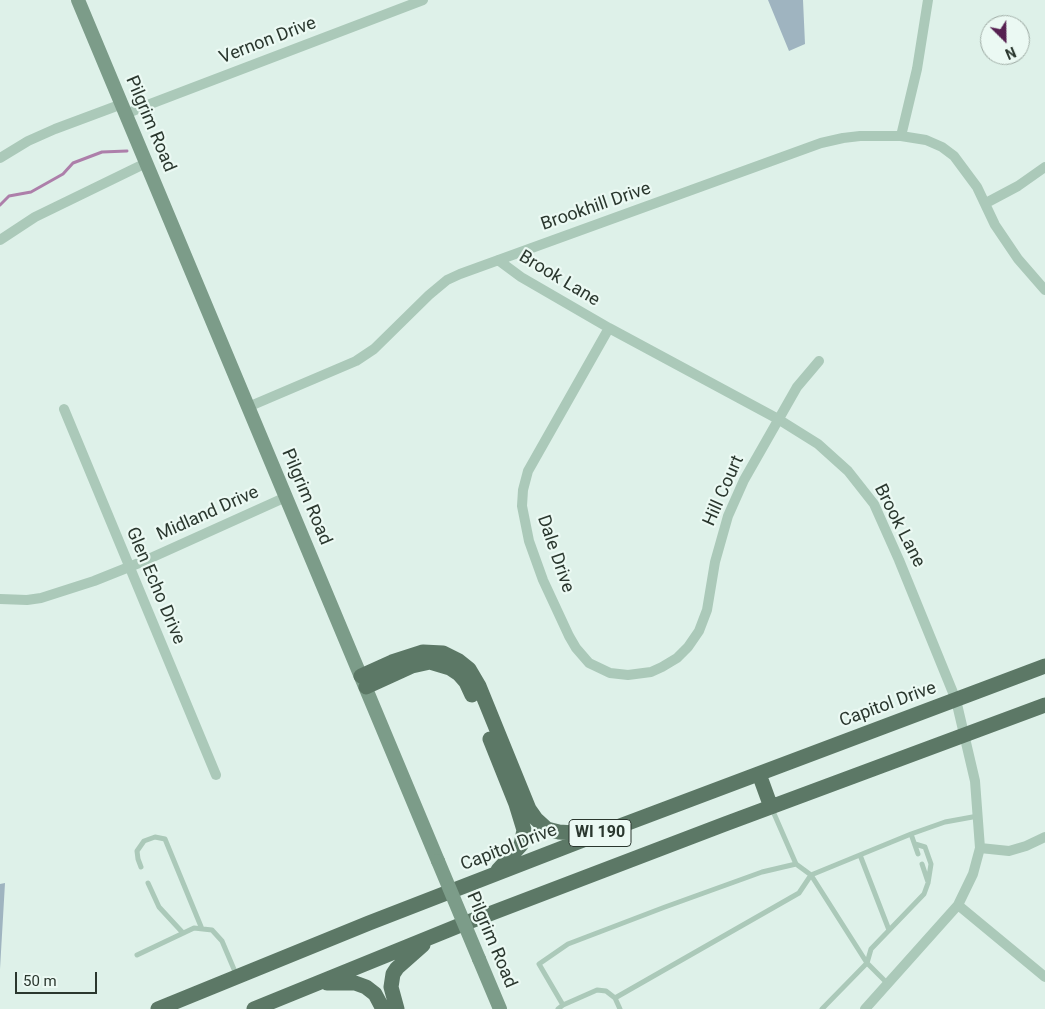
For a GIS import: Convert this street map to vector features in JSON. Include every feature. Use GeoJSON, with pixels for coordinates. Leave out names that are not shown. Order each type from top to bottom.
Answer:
{"type":"FeatureCollection","features":[{"type":"Feature","properties":{"kind":"main road","name":"Pilgrim Road"},"geometry":{"type":"LineString","coordinates":[[78,0],[500,1009]]}},
{"type":"Feature","properties":{"kind":"main road"},"geometry":{"type":"LineString","coordinates":[[363,682],[392,662],[423,652],[443,653],[460,661],[469,669],[479,686],[529,809],[536,819],[547,829],[559,832],[596,834]]}},
{"type":"Feature","properties":{"kind":"main road"},"geometry":{"type":"LineString","coordinates":[[363,682],[430,662],[450,668],[466,682],[516,804],[524,830],[521,845],[493,875]]}},
{"type":"Feature","properties":{"kind":"main road","name":"Capitol Drive"},"geometry":{"type":"LineString","coordinates":[[158,1009],[596,834],[1045,666]]}},
{"type":"Feature","properties":{"kind":"main road","name":"WI 190"},"geometry":{"type":"LineString","coordinates":[[254,1009],[433,936],[1045,705]]}},
{"type":"Feature","properties":{"kind":"main road"},"geometry":{"type":"LineString","coordinates":[[759,774],[771,807]]}},
{"type":"Feature","properties":{"kind":"main road"},"geometry":{"type":"LineString","coordinates":[[397,1009],[390,987],[393,974],[397,968],[433,936]]}},
{"type":"Feature","properties":{"kind":"main road"},"geometry":{"type":"LineString","coordinates":[[318,983],[355,983],[366,987],[375,994],[383,1009]]}},
{"type":"Feature","properties":{"kind":"street","name":"Vernon Drive"},"geometry":{"type":"LineString","coordinates":[[0,158],[28,141],[55,129],[124,109],[423,0]]}},
{"type":"Feature","properties":{"kind":"street"},"geometry":{"type":"LineString","coordinates":[[901,136],[919,59],[928,0]]}},
{"type":"Feature","properties":{"kind":"street","name":"Brookhill Drive"},"geometry":{"type":"LineString","coordinates":[[248,407],[356,361],[374,349],[429,295],[448,280],[475,268],[821,143],[860,136],[901,136],[926,140],[942,147],[954,156],[964,168],[986,203],[994,225],[1018,259],[1045,290]]}},
{"type":"Feature","properties":{"kind":"street"},"geometry":{"type":"LineString","coordinates":[[0,240],[35,217],[146,163]]}},
{"type":"Feature","properties":{"kind":"street"},"geometry":{"type":"LineString","coordinates":[[986,203],[1018,186],[1045,167]]}},
{"type":"Feature","properties":{"kind":"street","name":"Brook Lane"},"geometry":{"type":"LineString","coordinates":[[498,260],[521,277],[609,328],[778,419],[818,444],[834,457],[860,485],[874,504],[903,568],[956,700],[975,781],[980,848],[973,874],[958,905],[865,1009]]}},
{"type":"Feature","properties":{"kind":"street","name":"Dale Drive"},"geometry":{"type":"LineString","coordinates":[[609,328],[528,471],[523,490],[522,506],[529,541],[543,580],[569,636],[582,656],[597,668],[617,675],[651,672],[677,658],[688,647]]}},
{"type":"Feature","properties":{"kind":"street","name":"Hill Court"},"geometry":{"type":"LineString","coordinates":[[688,647],[700,631],[707,610],[715,562],[728,516],[744,480],[797,388],[819,361]]}},
{"type":"Feature","properties":{"kind":"street","name":"Glen Echo Drive"},"geometry":{"type":"LineString","coordinates":[[64,409],[216,775]]}},
{"type":"Feature","properties":{"kind":"street","name":"Midland Drive"},"geometry":{"type":"LineString","coordinates":[[0,599],[27,600],[41,598],[94,581],[286,497]]}},
{"type":"Feature","properties":{"kind":"street"},"geometry":{"type":"LineString","coordinates":[[980,848],[1009,851],[1045,838]]}},
{"type":"Feature","properties":{"kind":"street"},"geometry":{"type":"LineString","coordinates":[[958,905],[1045,977]]}},
{"type":"Feature","properties":{"kind":"lane"},"geometry":{"type":"LineString","coordinates":[[771,807],[796,864],[812,875],[867,963],[888,984]]}},
{"type":"Feature","properties":{"kind":"lane"},"geometry":{"type":"LineString","coordinates":[[614,998],[799,893],[812,875],[945,822],[978,816]]}},
{"type":"Feature","properties":{"kind":"lane"},"geometry":{"type":"LineString","coordinates":[[912,834],[918,854]]}},
{"type":"Feature","properties":{"kind":"lane"},"geometry":{"type":"LineString","coordinates":[[141,867],[137,851],[144,841],[155,837],[165,839],[202,929]]}},
{"type":"Feature","properties":{"kind":"lane"},"geometry":{"type":"LineString","coordinates":[[822,1009],[867,963],[871,949],[924,894],[931,864],[924,847],[915,844]]}},
{"type":"Feature","properties":{"kind":"lane"},"geometry":{"type":"LineString","coordinates":[[860,855],[889,930]]}},
{"type":"Feature","properties":{"kind":"lane"},"geometry":{"type":"LineString","coordinates":[[563,1005],[539,964],[568,944],[762,872],[796,864]]}},
{"type":"Feature","properties":{"kind":"lane"},"geometry":{"type":"LineString","coordinates":[[922,864],[928,883]]}},
{"type":"Feature","properties":{"kind":"lane"},"geometry":{"type":"LineString","coordinates":[[148,883],[159,907],[183,934]]}},
{"type":"Feature","properties":{"kind":"lane"},"geometry":{"type":"LineString","coordinates":[[137,955],[194,928],[212,930],[222,941],[237,977]]}},
{"type":"Feature","properties":{"kind":"lane"},"geometry":{"type":"LineString","coordinates":[[558,1009],[597,990],[606,991],[614,998],[620,1009]]}},
{"type":"Feature","properties":{"kind":"shaded area"},"geometry":{"type":"Polygon","coordinates":[[[768,0],[803,0],[805,44],[789,51],[768,0]]]}},
{"type":"Feature","properties":{"kind":"shaded area"},"geometry":{"type":"Polygon","coordinates":[[[5,883],[0,969],[0,884],[5,883]]]}},
{"type":"Feature","properties":{"kind":"waterway"},"geometry":{"type":"LineString","coordinates":[[0,205],[9,196],[31,192],[63,174],[73,163],[102,152],[127,151]]}}]}
